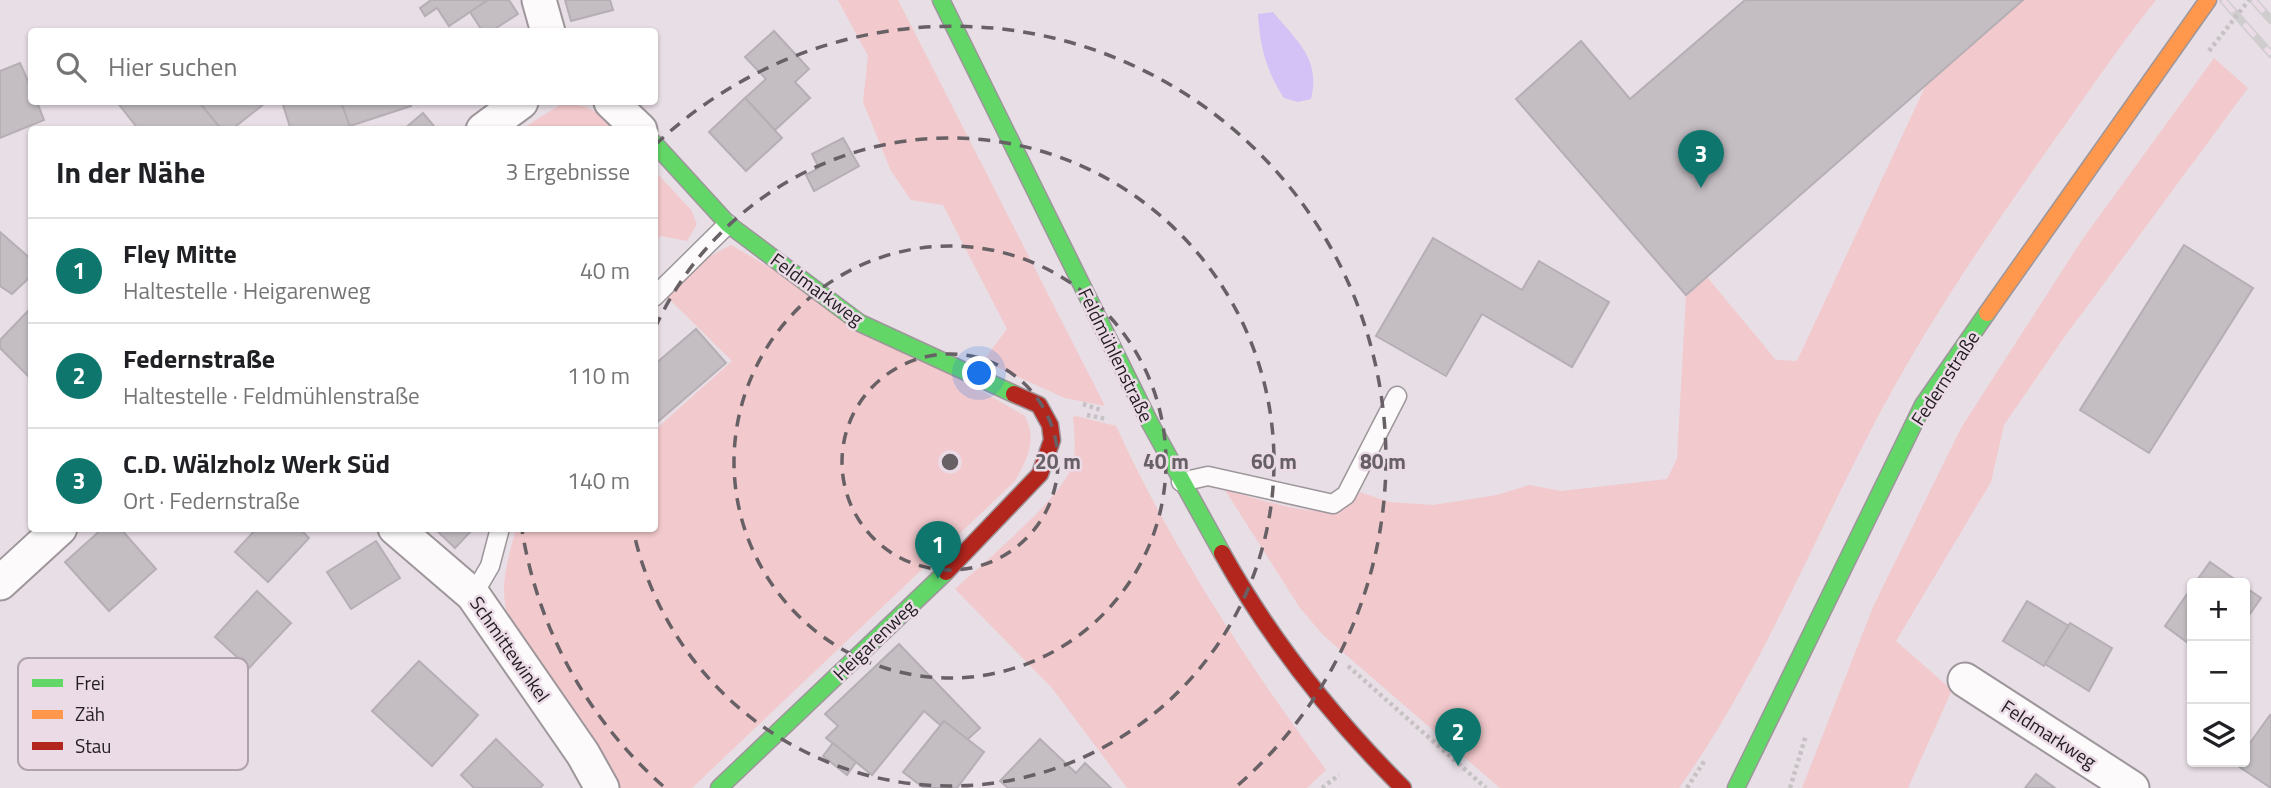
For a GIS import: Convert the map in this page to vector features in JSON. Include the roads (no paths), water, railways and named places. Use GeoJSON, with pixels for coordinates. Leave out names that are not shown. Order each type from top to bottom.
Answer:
{"type":"FeatureCollection","features":[{"type":"Feature","properties":{"kind":"street"},"geometry":{"type":"LineString","coordinates":[[539,0],[547,28]]}},
{"type":"Feature","properties":{"kind":"street","name":"Feldmühlenstraße"},"geometry":{"type":"LineString","coordinates":[[941,0],[1181,482],[1233,572],[1303,674],[1366,751],[1403,788]]}},
{"type":"Feature","properties":{"kind":"street","name":"Federnstraße"},"geometry":{"type":"LineString","coordinates":[[1736,788],[1923,405],[2208,0]]}},
{"type":"Feature","properties":{"kind":"street"},"geometry":{"type":"LineString","coordinates":[[487,126],[516,105]]}},
{"type":"Feature","properties":{"kind":"street"},"geometry":{"type":"LineString","coordinates":[[614,105],[636,126]]}},
{"type":"Feature","properties":{"kind":"street","name":"Feldmarkweg"},"geometry":{"type":"LineString","coordinates":[[658,147],[728,224],[860,323],[1009,389],[1039,405],[1044,413]]}},
{"type":"Feature","properties":{"kind":"street","name":"Heigarenweg"},"geometry":{"type":"LineString","coordinates":[[719,788],[965,554],[1040,474],[1052,440],[1044,413]]}},
{"type":"Feature","properties":{"kind":"street"},"geometry":{"type":"LineString","coordinates":[[0,583],[56,532]]}},
{"type":"Feature","properties":{"kind":"street","name":"Schmittewinkel"},"geometry":{"type":"LineString","coordinates":[[400,532],[473,595],[583,754],[602,788]]}},
{"type":"Feature","properties":{"kind":"street","name":"Feldmarkweg"},"geometry":{"type":"LineString","coordinates":[[1965,680],[2132,788]]}},
{"type":"Feature","properties":{"kind":"lane"},"geometry":{"type":"LineString","coordinates":[[658,293],[728,224]]}},
{"type":"Feature","properties":{"kind":"lane"},"geometry":{"type":"LineString","coordinates":[[1181,482],[1208,476],[1333,504],[1346,495],[1397,396]]}},
{"type":"Feature","properties":{"kind":"lane"},"geometry":{"type":"LineString","coordinates":[[473,595],[490,566],[499,532]]}},
{"type":"Feature","properties":{"kind":"railway"},"geometry":{"type":"LineString","coordinates":[[2223,0],[2271,54]]}},
{"type":"Feature","properties":{"kind":"railway"},"geometry":{"type":"LineString","coordinates":[[2253,0],[2271,20]]}},
{"type":"Feature","properties":{"kind":"place","name":"C.D. Wälzholz Werk Süd"},"geometry":{"type":"Point","coordinates":[1701,188]}},
{"type":"Feature","properties":{"kind":"place","name":"Fley Mitte"},"geometry":{"type":"Point","coordinates":[938,579]}},
{"type":"Feature","properties":{"kind":"place","name":"Federnstraße"},"geometry":{"type":"Point","coordinates":[1458,766]}}]}
